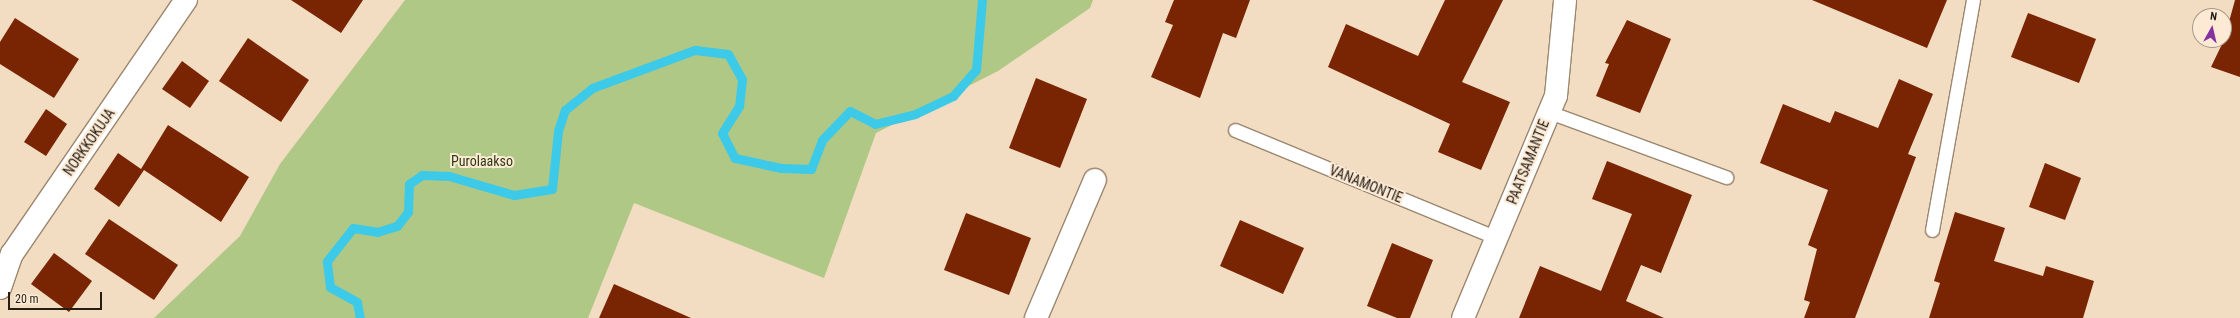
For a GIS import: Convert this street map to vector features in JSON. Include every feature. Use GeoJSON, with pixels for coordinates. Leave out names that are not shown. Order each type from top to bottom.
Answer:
{"type":"FeatureCollection","features":[{"type":"Feature","properties":{"kind":"street","name":"NORKKOKUJA"},"geometry":{"type":"LineString","coordinates":[[0,288],[12,254],[186,0]]}},
{"type":"Feature","properties":{"kind":"street","name":"PAATSAMANTIE"},"geometry":{"type":"LineString","coordinates":[[1463,318],[1556,96],[1566,0]]}},
{"type":"Feature","properties":{"kind":"street"},"geometry":{"type":"LineString","coordinates":[[1036,318],[1095,180]]}},
{"type":"Feature","properties":{"kind":"lane"},"geometry":{"type":"LineString","coordinates":[[1932,230],[1973,0]]}},
{"type":"Feature","properties":{"kind":"lane"},"geometry":{"type":"LineString","coordinates":[[1549,112],[1726,177]]}},
{"type":"Feature","properties":{"kind":"lane","name":"VANAMONTIE"},"geometry":{"type":"LineString","coordinates":[[1235,130],[1497,238]]}},
{"type":"Feature","properties":{"kind":"green space","name":"Purolaakso"},"geometry":{"type":"Polygon","coordinates":[[[405,0],[1093,0],[1090,8],[998,71],[876,133],[824,278],[634,203],[588,318],[154,318],[240,236],[280,164],[405,0]]]}},
{"type":"Feature","properties":{"kind":"building"},"geometry":{"type":"Polygon","coordinates":[[[291,0],[363,0],[341,33],[291,0]]]}},
{"type":"Feature","properties":{"kind":"building"},"geometry":{"type":"Polygon","coordinates":[[[1174,0],[1250,0],[1236,38],[1223,33],[1200,98],[1151,77],[1173,25],[1165,22],[1174,0]]]}},
{"type":"Feature","properties":{"kind":"building"},"geometry":{"type":"Polygon","coordinates":[[[1445,0],[1503,0],[1462,82],[1510,102],[1481,170],[1438,152],[1450,124],[1328,67],[1346,24],[1418,56],[1445,0]]]}},
{"type":"Feature","properties":{"kind":"building"},"geometry":{"type":"Polygon","coordinates":[[[1812,0],[1947,0],[1927,48],[1812,0]]]}},
{"type":"Feature","properties":{"kind":"building"},"geometry":{"type":"Polygon","coordinates":[[[2235,0],[2240,0],[2240,77],[2211,67],[2220,48],[2232,48],[2232,11],[2235,0]]]}},
{"type":"Feature","properties":{"kind":"building"},"geometry":{"type":"Polygon","coordinates":[[[2028,13],[2096,39],[2079,83],[2011,57],[2028,13]]]}},
{"type":"Feature","properties":{"kind":"building"},"geometry":{"type":"Polygon","coordinates":[[[15,18],[79,59],[54,98],[0,64],[0,42],[15,18]]]}},
{"type":"Feature","properties":{"kind":"building"},"geometry":{"type":"Polygon","coordinates":[[[1627,20],[1671,39],[1640,113],[1596,96],[1609,64],[1605,63],[1627,20]]]}},
{"type":"Feature","properties":{"kind":"building"},"geometry":{"type":"Polygon","coordinates":[[[248,38],[309,80],[281,122],[219,81],[248,38]]]}},
{"type":"Feature","properties":{"kind":"building"},"geometry":{"type":"Polygon","coordinates":[[[182,61],[209,81],[190,108],[162,89],[182,61]]]}},
{"type":"Feature","properties":{"kind":"building"},"geometry":{"type":"Polygon","coordinates":[[[1036,78],[1087,99],[1060,168],[1009,148],[1036,78]]]}},
{"type":"Feature","properties":{"kind":"building"},"geometry":{"type":"Polygon","coordinates":[[[1899,79],[1933,94],[1908,154],[1916,157],[1855,318],[1804,318],[1810,302],[1804,300],[1817,249],[1808,245],[1828,190],[1760,163],[1783,104],[1830,123],[1835,111],[1878,128],[1899,79]]]}},
{"type":"Feature","properties":{"kind":"building"},"geometry":{"type":"Polygon","coordinates":[[[46,109],[67,124],[46,156],[24,142],[46,109]]]}},
{"type":"Feature","properties":{"kind":"building"},"geometry":{"type":"Polygon","coordinates":[[[168,125],[249,177],[221,222],[144,170],[119,207],[94,189],[118,153],[141,169],[168,125]]]}},
{"type":"Feature","properties":{"kind":"building"},"geometry":{"type":"Polygon","coordinates":[[[1607,161],[1692,195],[1661,273],[1641,265],[1626,301],[1664,318],[1519,318],[1540,266],[1601,291],[1632,214],[1592,199],[1607,161]]]}},
{"type":"Feature","properties":{"kind":"building"},"geometry":{"type":"Polygon","coordinates":[[[2045,163],[2081,178],[2065,220],[2029,207],[2045,163]]]}},
{"type":"Feature","properties":{"kind":"building"},"geometry":{"type":"Polygon","coordinates":[[[1955,212],[2005,228],[1994,261],[2043,276],[2046,266],[2094,281],[2083,318],[1929,318],[1940,283],[1934,281],[1955,212]]]}},
{"type":"Feature","properties":{"kind":"building"},"geometry":{"type":"Polygon","coordinates":[[[966,213],[1031,238],[1009,295],[944,270],[966,213]]]}},
{"type":"Feature","properties":{"kind":"building"},"geometry":{"type":"Polygon","coordinates":[[[109,219],[178,265],[154,300],[85,254],[109,219]]]}},
{"type":"Feature","properties":{"kind":"building"},"geometry":{"type":"Polygon","coordinates":[[[1240,220],[1304,248],[1283,294],[1220,266],[1240,220]]]}},
{"type":"Feature","properties":{"kind":"building"},"geometry":{"type":"Polygon","coordinates":[[[1392,243],[1433,260],[1410,318],[1397,318],[1367,306],[1392,243]]]}},
{"type":"Feature","properties":{"kind":"building"},"geometry":{"type":"Polygon","coordinates":[[[54,253],[92,281],[69,312],[31,284],[54,253]]]}},
{"type":"Feature","properties":{"kind":"building"},"geometry":{"type":"Polygon","coordinates":[[[614,284],[691,318],[599,318],[614,284]]]}},
{"type":"Feature","properties":{"kind":"waterway"},"geometry":{"type":"LineString","coordinates":[[360,318],[357,302],[330,287],[327,261],[353,228],[377,232],[397,226],[408,212],[409,184],[422,175],[449,176],[514,195],[552,189],[558,131],[565,110],[592,88],[695,50],[728,54],[742,79],[739,106],[722,133],[735,158],[781,168],[811,169],[822,140],[850,111],[875,124],[915,114],[953,96],[976,70],[982,0]]}}]}
